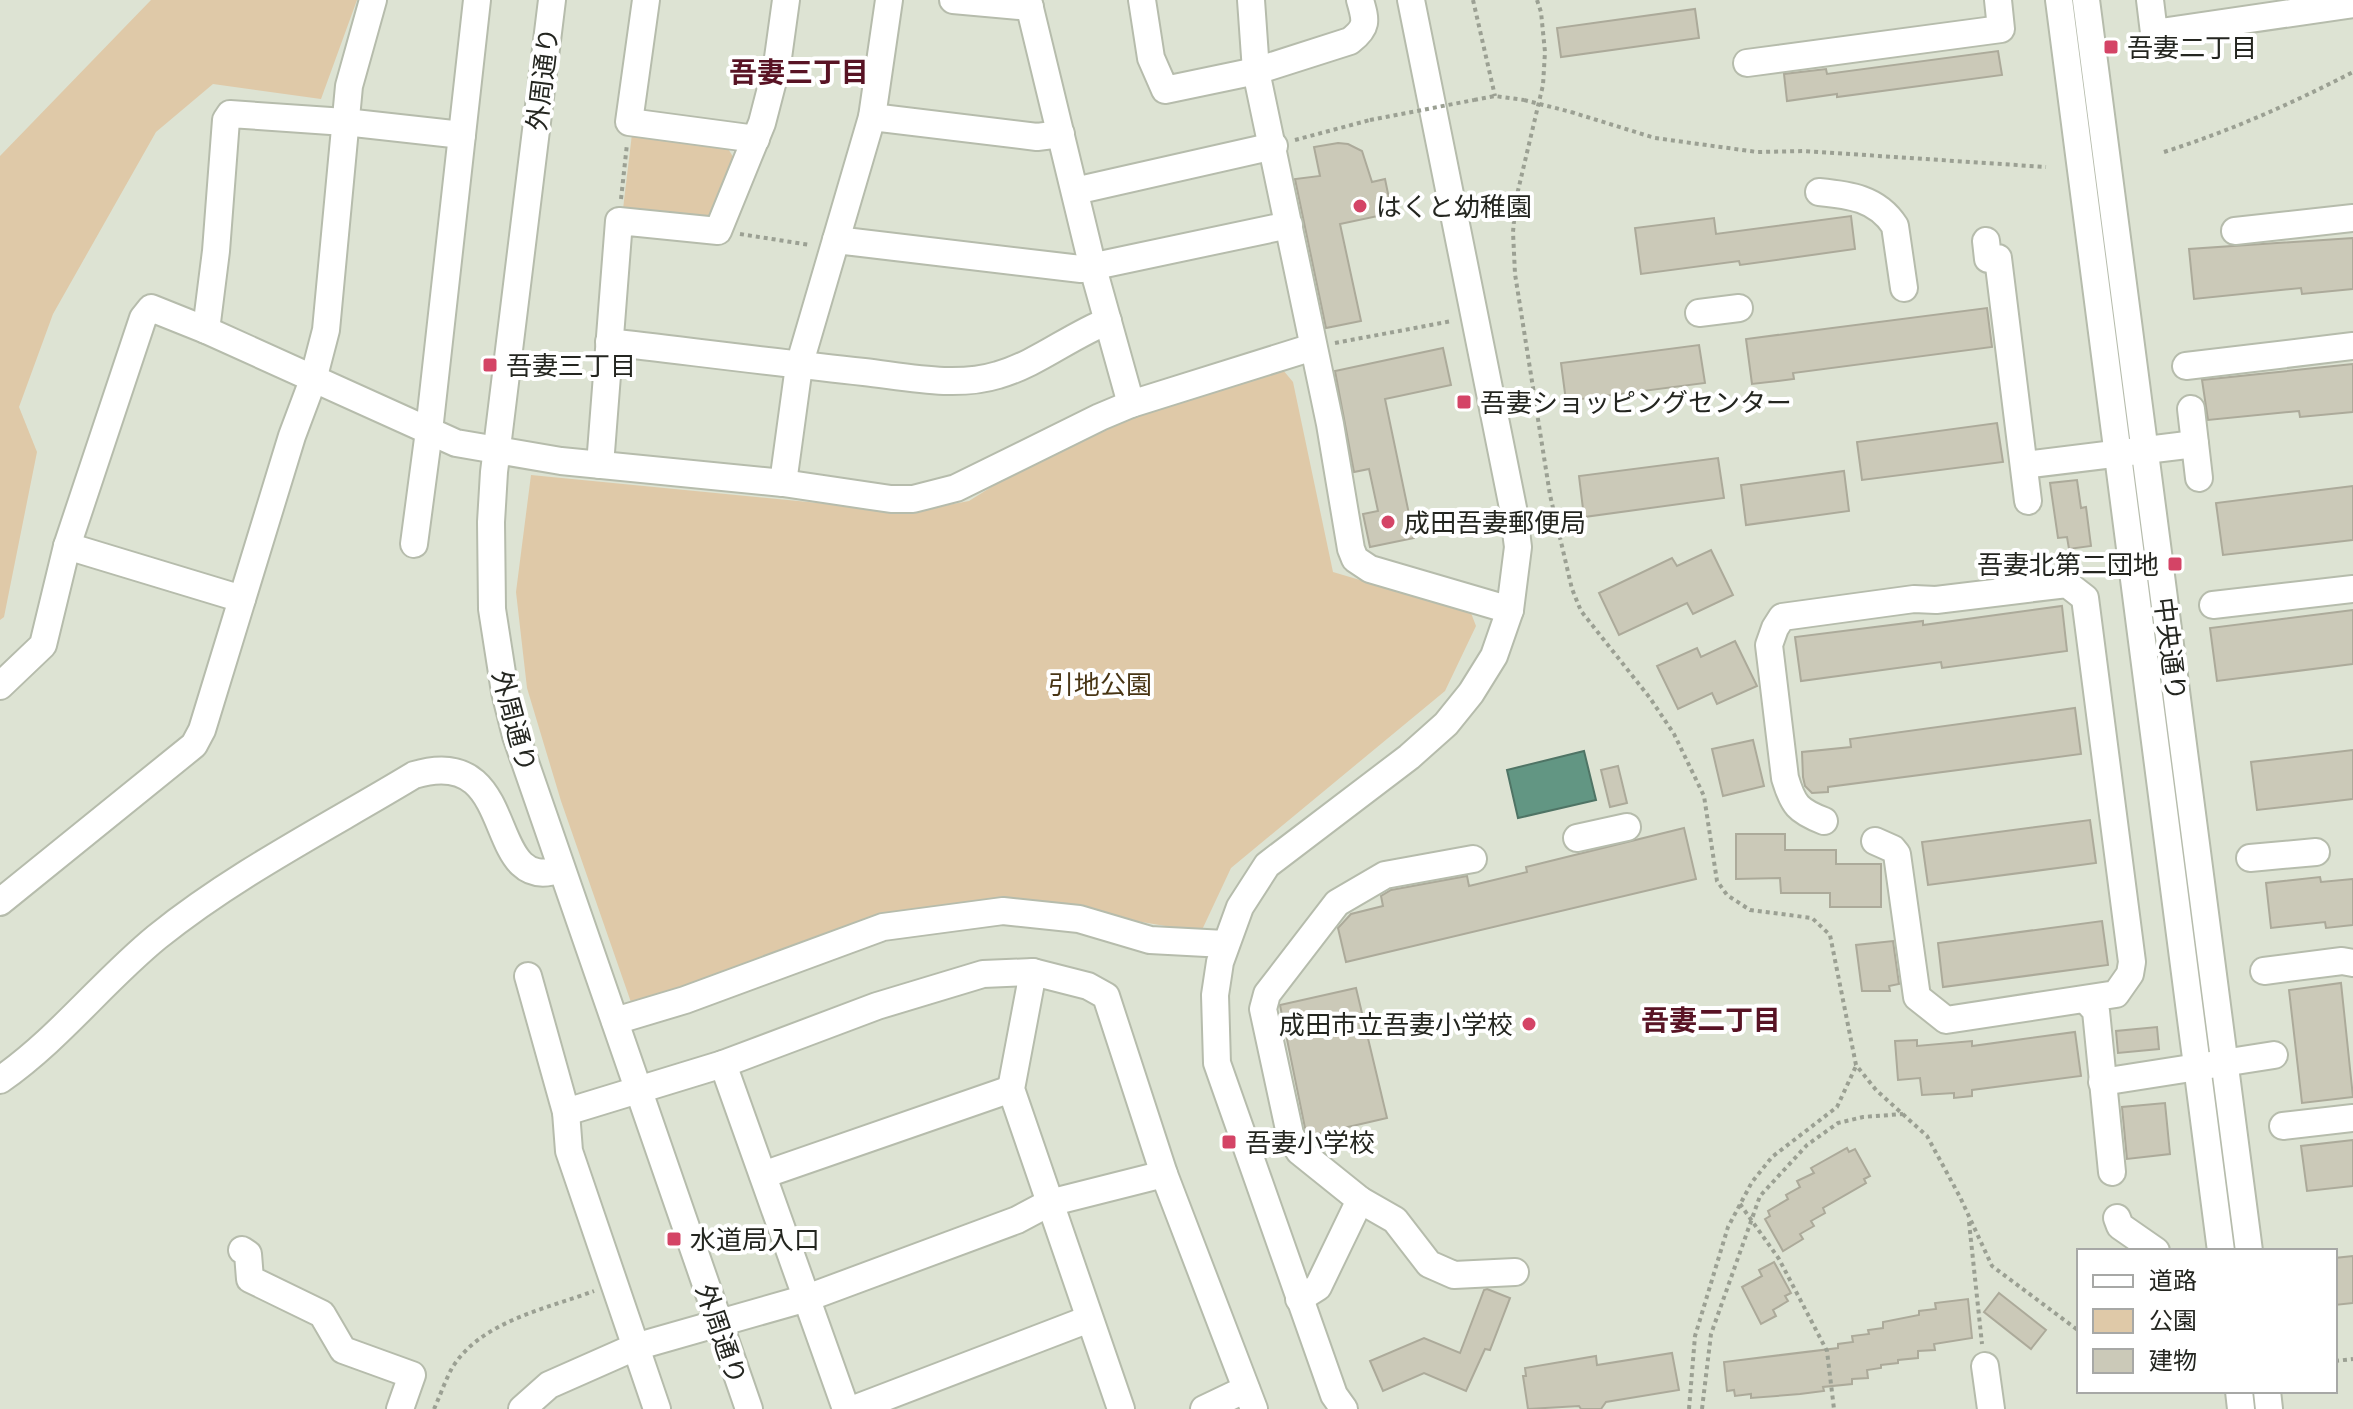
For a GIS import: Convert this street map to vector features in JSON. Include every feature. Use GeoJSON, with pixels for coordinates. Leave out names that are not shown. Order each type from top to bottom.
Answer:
{"type":"FeatureCollection","features":[{"type":"Feature","properties":{"kind":"street"},"geometry":{"type":"LineString","coordinates":[[0,902],[194,745],[202,730],[326,330],[349,86],[373,0]]}},
{"type":"Feature","properties":{"kind":"street"},"geometry":{"type":"LineString","coordinates":[[414,544],[477,0]]}},
{"type":"Feature","properties":{"kind":"street","name":"外周通り"},"geometry":{"type":"LineString","coordinates":[[552,0],[494,472],[492,609],[516,736],[749,1409]]}},
{"type":"Feature","properties":{"kind":"street"},"geometry":{"type":"LineString","coordinates":[[646,0],[629,122],[756,139]]}},
{"type":"Feature","properties":{"kind":"street"},"geometry":{"type":"LineString","coordinates":[[600,465],[619,221],[718,231],[756,139],[777,65],[786,0]]}},
{"type":"Feature","properties":{"kind":"street"},"geometry":{"type":"LineString","coordinates":[[783,483],[799,366],[872,117],[889,0]]}},
{"type":"Feature","properties":{"kind":"street"},"geometry":{"type":"LineString","coordinates":[[953,0],[1029,3],[1093,268],[1131,404]]}},
{"type":"Feature","properties":{"kind":"street"},"geometry":{"type":"LineString","coordinates":[[1142,0],[1151,58],[1165,90],[1256,71],[1350,41],[1362,31],[1365,22],[1360,0]]}},
{"type":"Feature","properties":{"kind":"street"},"geometry":{"type":"LineString","coordinates":[[1251,0],[1256,71],[1274,146],[1355,559],[1370,569],[1510,610]]}},
{"type":"Feature","properties":{"kind":"street"},"geometry":{"type":"LineString","coordinates":[[1344,1409],[1334,1395],[1217,1063],[1215,995],[1225,944],[1240,907],[1267,865],[1409,757],[1446,724],[1471,693],[1494,656],[1510,610],[1518,547],[1513,508],[1411,0]]}},
{"type":"Feature","properties":{"kind":"street"},"geometry":{"type":"LineString","coordinates":[[1747,63],[2001,29],[1998,0]]}},
{"type":"Feature","properties":{"kind":"street","name":"中央通り"},"geometry":{"type":"LineString","coordinates":[[2059,0],[2221,1249]]}},
{"type":"Feature","properties":{"kind":"street","name":"中央通り"},"geometry":{"type":"LineString","coordinates":[[2086,0],[2249,1249]]}},
{"type":"Feature","properties":{"kind":"street"},"geometry":{"type":"LineString","coordinates":[[2150,0],[2154,33],[2353,4]]}},
{"type":"Feature","properties":{"kind":"street"},"geometry":{"type":"LineString","coordinates":[[206,330],[216,251],[226,120],[230,114],[462,135]]}},
{"type":"Feature","properties":{"kind":"street"},"geometry":{"type":"LineString","coordinates":[[872,117],[1037,137],[1061,134]]}},
{"type":"Feature","properties":{"kind":"street"},"geometry":{"type":"LineString","coordinates":[[1075,191],[1274,146]]}},
{"type":"Feature","properties":{"kind":"street"},"geometry":{"type":"LineString","coordinates":[[1819,192],[1854,196],[1875,205],[1891,220],[1895,226],[1904,288]]}},
{"type":"Feature","properties":{"kind":"street"},"geometry":{"type":"LineString","coordinates":[[2235,231],[2353,218]]}},
{"type":"Feature","properties":{"kind":"street"},"geometry":{"type":"LineString","coordinates":[[835,244],[1081,269],[1289,225]]}},
{"type":"Feature","properties":{"kind":"street"},"geometry":{"type":"LineString","coordinates":[[1986,241],[1988,259],[1998,258],[2028,501]]}},
{"type":"Feature","properties":{"kind":"street"},"geometry":{"type":"LineString","coordinates":[[0,686],[43,645],[67,546],[143,318],[151,308],[456,443],[600,465],[783,483],[891,499],[913,499],[935,494],[984,475],[1131,404],[1313,347]]}},
{"type":"Feature","properties":{"kind":"street"},"geometry":{"type":"LineString","coordinates":[[1699,313],[1739,308]]}},
{"type":"Feature","properties":{"kind":"street"},"geometry":{"type":"LineString","coordinates":[[609,342],[799,366],[971,380],[998,375],[1029,362],[1108,321]]}},
{"type":"Feature","properties":{"kind":"street"},"geometry":{"type":"LineString","coordinates":[[2186,366],[2353,346]]}},
{"type":"Feature","properties":{"kind":"street"},"geometry":{"type":"LineString","coordinates":[[2191,409],[2195,444],[2206,484]]}},
{"type":"Feature","properties":{"kind":"street"},"geometry":{"type":"LineString","coordinates":[[2024,465],[2195,444]]}},
{"type":"Feature","properties":{"kind":"street"},"geometry":{"type":"LineString","coordinates":[[67,546],[242,599]]}},
{"type":"Feature","properties":{"kind":"street"},"geometry":{"type":"LineString","coordinates":[[1824,821],[1803,813],[1791,798],[1785,778],[1769,645],[1782,617],[1914,599],[1936,600],[2067,584],[2085,598],[2132,962],[2130,974],[2116,994],[2092,1012],[1946,1020],[1917,997],[1897,854],[1875,841]]}},
{"type":"Feature","properties":{"kind":"street"},"geometry":{"type":"LineString","coordinates":[[2213,605],[2353,589]]}},
{"type":"Feature","properties":{"kind":"street"},"geometry":{"type":"LineString","coordinates":[[0,1080],[29,1060],[128,964],[185,915],[237,880],[414,775],[448,770],[464,773],[477,782],[486,794],[514,855],[523,867],[535,872],[561,869]]}},
{"type":"Feature","properties":{"kind":"street"},"geometry":{"type":"LineString","coordinates":[[1577,838],[1627,827]]}},
{"type":"Feature","properties":{"kind":"street"},"geometry":{"type":"LineString","coordinates":[[2250,858],[2316,852]]}},
{"type":"Feature","properties":{"kind":"street"},"geometry":{"type":"LineString","coordinates":[[1473,859],[1385,875],[1337,903],[1267,994],[1263,1009],[1290,1134],[1299,1151],[1360,1200],[1395,1220],[1429,1264],[1454,1275],[1515,1272]]}},
{"type":"Feature","properties":{"kind":"street"},"geometry":{"type":"LineString","coordinates":[[615,1021],[685,1000],[883,927],[1003,911],[1079,919],[1150,940],[1225,944]]}},
{"type":"Feature","properties":{"kind":"street"},"geometry":{"type":"LineString","coordinates":[[2264,971],[2342,961],[2353,963]]}},
{"type":"Feature","properties":{"kind":"street"},"geometry":{"type":"LineString","coordinates":[[1033,972],[1011,1089],[1121,1409]]}},
{"type":"Feature","properties":{"kind":"street"},"geometry":{"type":"LineString","coordinates":[[566,1112],[723,1064],[877,1006],[983,974],[1033,972],[1088,986],[1106,996],[1164,1174],[1250,1399],[1204,1409]]}},
{"type":"Feature","properties":{"kind":"street"},"geometry":{"type":"LineString","coordinates":[[528,976],[566,1112],[569,1151],[657,1409]]}},
{"type":"Feature","properties":{"kind":"street"},"geometry":{"type":"LineString","coordinates":[[2092,1012],[2112,1172]]}},
{"type":"Feature","properties":{"kind":"street"},"geometry":{"type":"LineString","coordinates":[[2102,1082],[2274,1055]]}},
{"type":"Feature","properties":{"kind":"street"},"geometry":{"type":"LineString","coordinates":[[723,1064],[846,1409]]}},
{"type":"Feature","properties":{"kind":"street"},"geometry":{"type":"LineString","coordinates":[[763,1175],[1011,1089]]}},
{"type":"Feature","properties":{"kind":"street"},"geometry":{"type":"LineString","coordinates":[[2283,1126],[2353,1118]]}},
{"type":"Feature","properties":{"kind":"street"},"geometry":{"type":"LineString","coordinates":[[522,1409],[549,1385],[635,1347],[807,1298],[1017,1220],[1049,1203],[1164,1174]]}},
{"type":"Feature","properties":{"kind":"street"},"geometry":{"type":"LineString","coordinates":[[1299,1299],[1318,1287],[1360,1200]]}},
{"type":"Feature","properties":{"kind":"street"},"geometry":{"type":"LineString","coordinates":[[2117,1218],[2120,1226],[2153,1249]]}},
{"type":"Feature","properties":{"kind":"street"},"geometry":{"type":"LineString","coordinates":[[242,1250],[248,1254],[250,1279],[322,1314],[343,1350],[412,1375],[400,1409]]}},
{"type":"Feature","properties":{"kind":"street"},"geometry":{"type":"LineString","coordinates":[[854,1409],[1089,1319]]}},
{"type":"Feature","properties":{"kind":"street"},"geometry":{"type":"LineString","coordinates":[[1985,1366],[1991,1409]]}},
{"type":"Feature","properties":{"kind":"path"},"geometry":{"type":"LineString","coordinates":[[1473,0],[1495,96]]}},
{"type":"Feature","properties":{"kind":"path"},"geometry":{"type":"LineString","coordinates":[[1537,0],[1545,52],[1543,85],[1516,199],[1514,260],[1550,495],[1572,589],[1581,611],[1650,698],[1674,734],[1704,796],[1717,881],[1727,895],[1750,910],[1812,918],[1830,935],[1856,1065],[1876,1090],[1927,1136],[1992,1266],[2077,1330]]}},
{"type":"Feature","properties":{"kind":"path"},"geometry":{"type":"LineString","coordinates":[[2164,152],[2277,111],[2353,72]]}},
{"type":"Feature","properties":{"kind":"path"},"geometry":{"type":"LineString","coordinates":[[1274,146],[1370,120],[1495,96],[1571,112],[1655,138],[1757,152],[1804,151],[2046,167]]}},
{"type":"Feature","properties":{"kind":"path"},"geometry":{"type":"LineString","coordinates":[[619,221],[629,122]]}},
{"type":"Feature","properties":{"kind":"path"},"geometry":{"type":"LineString","coordinates":[[718,231],[835,244]]}},
{"type":"Feature","properties":{"kind":"path"},"geometry":{"type":"LineString","coordinates":[[1313,347],[1460,320]]}},
{"type":"Feature","properties":{"kind":"path"},"geometry":{"type":"LineString","coordinates":[[1689,1409],[1695,1336],[1728,1227],[1752,1182],[1772,1157],[1837,1107],[1856,1065]]}},
{"type":"Feature","properties":{"kind":"path"},"geometry":{"type":"LineString","coordinates":[[1702,1409],[1711,1334],[1760,1196],[1807,1145],[1838,1123],[1863,1117],[1903,1114]]}},
{"type":"Feature","properties":{"kind":"path"},"geometry":{"type":"LineString","coordinates":[[1740,1204],[1779,1259],[1827,1351],[1834,1409]]}},
{"type":"Feature","properties":{"kind":"path"},"geometry":{"type":"LineString","coordinates":[[1969,1215],[1985,1366]]}},
{"type":"Feature","properties":{"kind":"path"},"geometry":{"type":"LineString","coordinates":[[434,1409],[452,1368],[474,1342],[498,1327],[616,1283]]}},
{"type":"Feature","properties":{"kind":"green space"},"geometry":{"type":"Polygon","coordinates":[[[151,0],[357,0],[321,99],[213,84],[156,132],[53,314],[19,407],[37,452],[4,617],[0,620],[0,156],[151,0]]]}},
{"type":"Feature","properties":{"kind":"green space"},"geometry":{"type":"Polygon","coordinates":[[[632,134],[727,147],[735,160],[711,217],[706,219],[623,209],[632,134]]]}},
{"type":"Feature","properties":{"kind":"green space","name":"引地公園"},"geometry":{"type":"Polygon","coordinates":[[[1283,370],[1293,382],[1333,572],[1471,613],[1476,626],[1445,691],[1231,868],[1201,932],[1006,899],[633,1008],[561,801],[527,688],[516,592],[531,475],[911,512],[969,501],[1023,467],[1173,395],[1283,370]]]}},
{"type":"Feature","properties":{"kind":"shaded area"},"geometry":{"type":"Polygon","coordinates":[[[1584,751],[1596,800],[1518,818],[1507,770],[1584,751]]]}},
{"type":"Feature","properties":{"kind":"building"},"geometry":{"type":"Polygon","coordinates":[[[1695,9],[1699,38],[1561,57],[1557,28],[1695,9]]]}},
{"type":"Feature","properties":{"kind":"building"},"geometry":{"type":"Polygon","coordinates":[[[1998,51],[2002,75],[1787,101],[1784,74],[1826,69],[1827,74],[1998,51]]]}},
{"type":"Feature","properties":{"kind":"building"},"geometry":{"type":"Polygon","coordinates":[[[1338,143],[1362,151],[1372,182],[1385,179],[1392,213],[1340,224],[1361,321],[1326,328],[1295,179],[1320,176],[1314,147],[1338,143]]]}},
{"type":"Feature","properties":{"kind":"building"},"geometry":{"type":"Polygon","coordinates":[[[1851,216],[1855,249],[1740,265],[1739,261],[1641,274],[1635,228],[1714,218],[1716,234],[1851,216]]]}},
{"type":"Feature","properties":{"kind":"building"},"geometry":{"type":"Polygon","coordinates":[[[2353,238],[2353,289],[2302,294],[2301,288],[2194,299],[2189,249],[2353,238]]]}},
{"type":"Feature","properties":{"kind":"building"},"geometry":{"type":"Polygon","coordinates":[[[1987,308],[1992,347],[1793,373],[1794,379],[1752,384],[1746,339],[1987,308]]]}},
{"type":"Feature","properties":{"kind":"building"},"geometry":{"type":"Polygon","coordinates":[[[1699,345],[1705,383],[1566,401],[1561,363],[1699,345]]]}},
{"type":"Feature","properties":{"kind":"building"},"geometry":{"type":"Polygon","coordinates":[[[1443,348],[1451,385],[1385,399],[1414,538],[1370,547],[1363,514],[1378,511],[1369,469],[1354,472],[1335,371],[1443,348]]]}},
{"type":"Feature","properties":{"kind":"building"},"geometry":{"type":"Polygon","coordinates":[[[2353,364],[2353,412],[2300,417],[2299,411],[2208,420],[2202,380],[2353,364]]]}},
{"type":"Feature","properties":{"kind":"building"},"geometry":{"type":"Polygon","coordinates":[[[1997,423],[2003,462],[1862,480],[1857,442],[1997,423]]]}},
{"type":"Feature","properties":{"kind":"building"},"geometry":{"type":"Polygon","coordinates":[[[1718,458],[1724,498],[1584,517],[1579,476],[1718,458]]]}},
{"type":"Feature","properties":{"kind":"building"},"geometry":{"type":"Polygon","coordinates":[[[1844,471],[1849,511],[1746,525],[1741,485],[1844,471]]]}},
{"type":"Feature","properties":{"kind":"building"},"geometry":{"type":"Polygon","coordinates":[[[2077,480],[2081,508],[2086,507],[2091,546],[2069,549],[2067,537],[2058,538],[2050,483],[2077,480]]]}},
{"type":"Feature","properties":{"kind":"building"},"geometry":{"type":"Polygon","coordinates":[[[2353,486],[2353,540],[2223,555],[2216,503],[2353,486]]]}},
{"type":"Feature","properties":{"kind":"building"},"geometry":{"type":"Polygon","coordinates":[[[1711,550],[1733,595],[1693,614],[1687,603],[1619,635],[1599,593],[1672,558],[1677,566],[1711,550]]]}},
{"type":"Feature","properties":{"kind":"building"},"geometry":{"type":"Polygon","coordinates":[[[2062,606],[2067,651],[1942,668],[1941,662],[1801,681],[1795,637],[1923,621],[1923,625],[2062,606]]]}},
{"type":"Feature","properties":{"kind":"building"},"geometry":{"type":"Polygon","coordinates":[[[2353,610],[2353,664],[2217,681],[2210,628],[2353,610]]]}},
{"type":"Feature","properties":{"kind":"building"},"geometry":{"type":"Polygon","coordinates":[[[1735,641],[1757,686],[1717,704],[1712,693],[1678,709],[1657,666],[1697,648],[1701,657],[1735,641]]]}},
{"type":"Feature","properties":{"kind":"building"},"geometry":{"type":"Polygon","coordinates":[[[2075,708],[2081,754],[1828,787],[1828,792],[1812,793],[1805,786],[1802,752],[1851,747],[1850,739],[2075,708]]]}},
{"type":"Feature","properties":{"kind":"building"},"geometry":{"type":"Polygon","coordinates":[[[1753,740],[1764,786],[1723,796],[1712,749],[1753,740]]]}},
{"type":"Feature","properties":{"kind":"building"},"geometry":{"type":"Polygon","coordinates":[[[2353,750],[2353,799],[2257,810],[2251,762],[2353,750]]]}},
{"type":"Feature","properties":{"kind":"building"},"geometry":{"type":"Polygon","coordinates":[[[1618,766],[1627,803],[1610,807],[1601,770],[1618,766]]]}},
{"type":"Feature","properties":{"kind":"building"},"geometry":{"type":"Polygon","coordinates":[[[2090,820],[2096,863],[1928,885],[1922,842],[2090,820]]]}},
{"type":"Feature","properties":{"kind":"building"},"geometry":{"type":"Polygon","coordinates":[[[1684,828],[1696,879],[1346,962],[1338,928],[1351,914],[1383,906],[1381,896],[1391,890],[1467,876],[1469,886],[1527,872],[1526,867],[1684,828]]]}},
{"type":"Feature","properties":{"kind":"building"},"geometry":{"type":"Polygon","coordinates":[[[1736,834],[1785,834],[1785,850],[1836,850],[1836,864],[1881,864],[1881,907],[1830,907],[1830,893],[1781,893],[1780,878],[1736,879],[1736,834]]]}},
{"type":"Feature","properties":{"kind":"building"},"geometry":{"type":"Polygon","coordinates":[[[2320,877],[2321,882],[2353,879],[2353,925],[2326,928],[2325,922],[2271,928],[2266,883],[2320,877]]]}},
{"type":"Feature","properties":{"kind":"building"},"geometry":{"type":"Polygon","coordinates":[[[2102,921],[2108,965],[1943,987],[1938,943],[2102,921]]]}},
{"type":"Feature","properties":{"kind":"building"},"geometry":{"type":"Polygon","coordinates":[[[1893,941],[1899,984],[1889,986],[1890,991],[1862,991],[1856,945],[1893,941]]]}},
{"type":"Feature","properties":{"kind":"building"},"geometry":{"type":"Polygon","coordinates":[[[2341,983],[2353,1097],[2302,1103],[2289,990],[2341,983]]]}},
{"type":"Feature","properties":{"kind":"building"},"geometry":{"type":"Polygon","coordinates":[[[1356,988],[1387,1118],[1309,1136],[1280,1005],[1356,988]]]}},
{"type":"Feature","properties":{"kind":"building"},"geometry":{"type":"Polygon","coordinates":[[[2157,1027],[2159,1049],[2118,1053],[2116,1031],[2157,1027]]]}},
{"type":"Feature","properties":{"kind":"building"},"geometry":{"type":"Polygon","coordinates":[[[2075,1032],[2081,1076],[1972,1090],[1972,1096],[1954,1098],[1954,1093],[1922,1095],[1920,1078],[1898,1080],[1895,1041],[1917,1040],[1917,1046],[1972,1041],[1972,1046],[2075,1032]]]}},
{"type":"Feature","properties":{"kind":"building"},"geometry":{"type":"Polygon","coordinates":[[[2165,1103],[2170,1154],[2127,1159],[2122,1107],[2165,1103]]]}},
{"type":"Feature","properties":{"kind":"building"},"geometry":{"type":"Polygon","coordinates":[[[2353,1140],[2353,1186],[2307,1191],[2301,1146],[2353,1140]]]}},
{"type":"Feature","properties":{"kind":"building"},"geometry":{"type":"Polygon","coordinates":[[[1847,1148],[1849,1152],[1855,1149],[1870,1176],[1864,1179],[1866,1183],[1823,1208],[1825,1213],[1811,1221],[1814,1226],[1800,1234],[1803,1239],[1783,1251],[1765,1219],[1770,1216],[1768,1211],[1800,1187],[1797,1181],[1814,1173],[1811,1168],[1847,1148]]]}},
{"type":"Feature","properties":{"kind":"building"},"geometry":{"type":"Polygon","coordinates":[[[2353,1256],[2353,1303],[2337,1305],[2337,1258],[2353,1256]]]}},
{"type":"Feature","properties":{"kind":"building"},"geometry":{"type":"Polygon","coordinates":[[[1774,1262],[1791,1293],[1785,1296],[1788,1301],[1773,1310],[1776,1316],[1761,1324],[1742,1287],[1762,1276],[1759,1270],[1774,1262]]]}},
{"type":"Feature","properties":{"kind":"building"},"geometry":{"type":"Polygon","coordinates":[[[1487,1289],[1510,1298],[1490,1350],[1485,1349],[1466,1391],[1424,1373],[1383,1391],[1370,1361],[1424,1338],[1460,1353],[1487,1289]]]}},
{"type":"Feature","properties":{"kind":"building"},"geometry":{"type":"Polygon","coordinates":[[[1999,1293],[2046,1330],[2031,1349],[1984,1312],[1999,1293]]]}},
{"type":"Feature","properties":{"kind":"building"},"geometry":{"type":"Polygon","coordinates":[[[1968,1299],[1972,1338],[1934,1344],[1935,1350],[1918,1351],[1918,1358],[1898,1360],[1898,1363],[1867,1370],[1868,1378],[1852,1379],[1852,1384],[1823,1387],[1824,1391],[1800,1394],[1751,1398],[1751,1394],[1735,1396],[1734,1390],[1727,1391],[1724,1362],[1838,1348],[1838,1344],[1853,1342],[1852,1336],[1883,1328],[1883,1322],[1936,1309],[1935,1303],[1968,1299]]]}},
{"type":"Feature","properties":{"kind":"building"},"geometry":{"type":"Polygon","coordinates":[[[1672,1353],[1679,1390],[1606,1402],[1601,1409],[1581,1409],[1579,1406],[1528,1409],[1523,1376],[1526,1376],[1525,1368],[1596,1356],[1597,1365],[1672,1353]]]}},
{"type":"Feature","properties":{"kind":"place","name":"吾妻二丁目"},"geometry":{"type":"Point","coordinates":[2111,47]}},
{"type":"Feature","properties":{"kind":"place","name":"はくと幼稚園"},"geometry":{"type":"Point","coordinates":[1360,206]}},
{"type":"Feature","properties":{"kind":"place","name":"吾妻三丁目"},"geometry":{"type":"Point","coordinates":[490,365]}},
{"type":"Feature","properties":{"kind":"place","name":"吾妻ショッピングセンター"},"geometry":{"type":"Point","coordinates":[1464,402]}},
{"type":"Feature","properties":{"kind":"place","name":"成田吾妻郵便局"},"geometry":{"type":"Point","coordinates":[1388,522]}},
{"type":"Feature","properties":{"kind":"place","name":"吾妻北第二団地"},"geometry":{"type":"Point","coordinates":[2175,564]}},
{"type":"Feature","properties":{"kind":"place","name":"成田市立吾妻小学校"},"geometry":{"type":"Point","coordinates":[1529,1024]}},
{"type":"Feature","properties":{"kind":"place","name":"吾妻小学校"},"geometry":{"type":"Point","coordinates":[1229,1142]}},
{"type":"Feature","properties":{"kind":"place","name":"水道局入口"},"geometry":{"type":"Point","coordinates":[674,1239]}},
{"type":"Feature","properties":{"kind":"district","name":"吾妻三丁目"},"geometry":{"type":"Point","coordinates":[799,71]}},
{"type":"Feature","properties":{"kind":"district","name":"吾妻二丁目"},"geometry":{"type":"Point","coordinates":[1711,1019]}}]}
